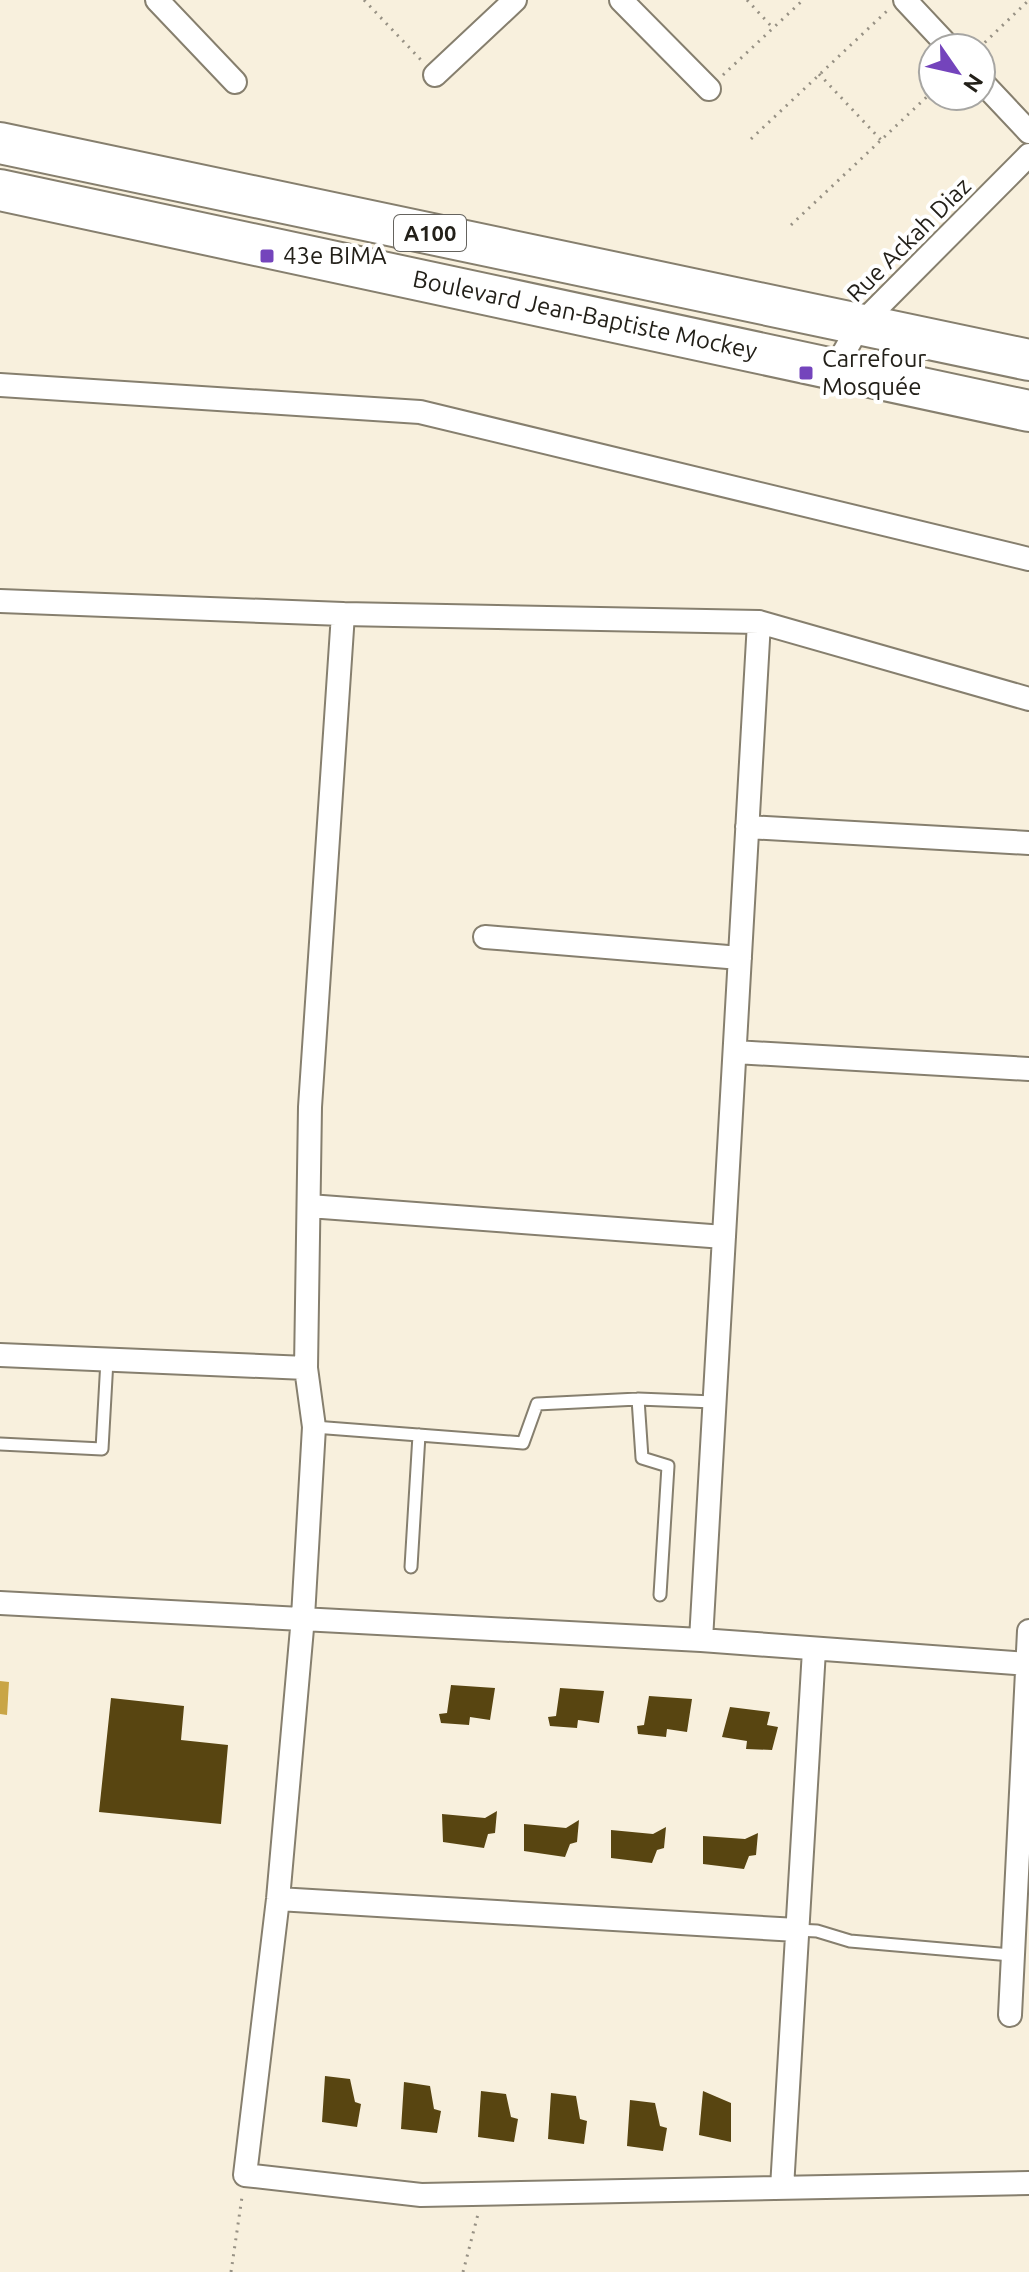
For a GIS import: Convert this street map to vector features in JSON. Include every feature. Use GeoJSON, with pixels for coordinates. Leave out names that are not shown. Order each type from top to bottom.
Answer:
{"type":"FeatureCollection","features":[{"type":"Feature","properties":{"kind":"highway","name":"Boulevard Jean-Baptiste Mockey"},"geometry":{"type":"LineString","coordinates":[[0,143],[1029,360]]}},
{"type":"Feature","properties":{"kind":"highway","name":"Boulevard Jean-Baptiste Mockey"},"geometry":{"type":"LineString","coordinates":[[0,190],[1029,411]]}},
{"type":"Feature","properties":{"kind":"street"},"geometry":{"type":"LineString","coordinates":[[157,0],[235,82]]}},
{"type":"Feature","properties":{"kind":"street"},"geometry":{"type":"LineString","coordinates":[[435,75],[515,0]]}},
{"type":"Feature","properties":{"kind":"street"},"geometry":{"type":"LineString","coordinates":[[621,0],[709,89]]}},
{"type":"Feature","properties":{"kind":"street"},"geometry":{"type":"LineString","coordinates":[[905,0],[935,32]]}},
{"type":"Feature","properties":{"kind":"street"},"geometry":{"type":"LineString","coordinates":[[997,98],[1029,132]]}},
{"type":"Feature","properties":{"kind":"street","name":"Rue Ackah Diaz"},"geometry":{"type":"LineString","coordinates":[[835,368],[859,326],[1029,155]]}},
{"type":"Feature","properties":{"kind":"street"},"geometry":{"type":"LineString","coordinates":[[0,385],[420,412],[1029,559]]}},
{"type":"Feature","properties":{"kind":"street"},"geometry":{"type":"LineString","coordinates":[[0,601],[343,614],[759,622],[1029,699]]}},
{"type":"Feature","properties":{"kind":"street"},"geometry":{"type":"LineString","coordinates":[[343,614],[310,1107],[306,1368],[314,1427],[303,1617],[278,1899],[245,2175],[362,2191],[483,2195],[1029,2183]]}},
{"type":"Feature","properties":{"kind":"street"},"geometry":{"type":"LineString","coordinates":[[701,1640],[759,622]]}},
{"type":"Feature","properties":{"kind":"street"},"geometry":{"type":"LineString","coordinates":[[747,827],[1029,843]]}},
{"type":"Feature","properties":{"kind":"street"},"geometry":{"type":"LineString","coordinates":[[485,937],[740,958]]}},
{"type":"Feature","properties":{"kind":"street"},"geometry":{"type":"LineString","coordinates":[[735,1052],[1029,1069]]}},
{"type":"Feature","properties":{"kind":"street"},"geometry":{"type":"LineString","coordinates":[[309,1206],[724,1237]]}},
{"type":"Feature","properties":{"kind":"street"},"geometry":{"type":"LineString","coordinates":[[0,1355],[306,1368]]}},
{"type":"Feature","properties":{"kind":"street"},"geometry":{"type":"LineString","coordinates":[[0,1603],[701,1640],[1028,1664]]}},
{"type":"Feature","properties":{"kind":"street"},"geometry":{"type":"LineString","coordinates":[[1015,2015],[1011,1955],[1029,1631]]}},
{"type":"Feature","properties":{"kind":"street"},"geometry":{"type":"LineString","coordinates":[[782,2188],[814,1650]]}},
{"type":"Feature","properties":{"kind":"street"},"geometry":{"type":"LineString","coordinates":[[278,1899],[797,1930]]}},
{"type":"Feature","properties":{"kind":"lane"},"geometry":{"type":"LineString","coordinates":[[0,1444],[102,1449],[107,1360]]}},
{"type":"Feature","properties":{"kind":"lane"},"geometry":{"type":"LineString","coordinates":[[638,1399],[642,1458],[668,1466],[660,1595]]}},
{"type":"Feature","properties":{"kind":"lane"},"geometry":{"type":"LineString","coordinates":[[314,1427],[523,1443],[537,1404],[638,1399],[714,1402]]}},
{"type":"Feature","properties":{"kind":"lane"},"geometry":{"type":"LineString","coordinates":[[411,1567],[419,1435]]}},
{"type":"Feature","properties":{"kind":"lane"},"geometry":{"type":"LineString","coordinates":[[797,1930],[817,1931],[850,1941],[1011,1955]]}},
{"type":"Feature","properties":{"kind":"path"},"geometry":{"type":"LineString","coordinates":[[364,0],[435,75]]}},
{"type":"Feature","properties":{"kind":"path"},"geometry":{"type":"LineString","coordinates":[[747,0],[773,28]]}},
{"type":"Feature","properties":{"kind":"path"},"geometry":{"type":"LineString","coordinates":[[709,89],[803,0]]}},
{"type":"Feature","properties":{"kind":"path"},"geometry":{"type":"LineString","coordinates":[[751,139],[899,0]]}},
{"type":"Feature","properties":{"kind":"path"},"geometry":{"type":"LineString","coordinates":[[996,32],[1029,0]]}},
{"type":"Feature","properties":{"kind":"path"},"geometry":{"type":"LineString","coordinates":[[819,74],[881,140]]}},
{"type":"Feature","properties":{"kind":"path"},"geometry":{"type":"LineString","coordinates":[[791,225],[917,106]]}},
{"type":"Feature","properties":{"kind":"path"},"geometry":{"type":"LineString","coordinates":[[231,2272],[245,2175]]}},
{"type":"Feature","properties":{"kind":"path"},"geometry":{"type":"LineString","coordinates":[[463,2272],[483,2195]]}},
{"type":"Feature","properties":{"kind":"shaded area"},"geometry":{"type":"Polygon","coordinates":[[[0,1681],[9,1682],[7,1715],[0,1714],[0,1681]]]}},
{"type":"Feature","properties":{"kind":"building"},"geometry":{"type":"Polygon","coordinates":[[[451,1685],[495,1688],[490,1720],[470,1717],[469,1725],[441,1723],[439,1714],[447,1713],[451,1685]]]}},
{"type":"Feature","properties":{"kind":"building"},"geometry":{"type":"Polygon","coordinates":[[[560,1688],[604,1691],[599,1723],[578,1720],[577,1728],[550,1726],[548,1717],[556,1716],[560,1688]]]}},
{"type":"Feature","properties":{"kind":"building"},"geometry":{"type":"Polygon","coordinates":[[[649,1696],[692,1699],[687,1732],[667,1729],[666,1737],[638,1734],[637,1726],[644,1725],[649,1696]]]}},
{"type":"Feature","properties":{"kind":"building"},"geometry":{"type":"Polygon","coordinates":[[[111,1698],[184,1706],[181,1740],[228,1745],[221,1824],[99,1812],[111,1698]]]}},
{"type":"Feature","properties":{"kind":"building"},"geometry":{"type":"Polygon","coordinates":[[[730,1707],[770,1712],[767,1725],[778,1727],[772,1750],[746,1749],[747,1741],[722,1737],[730,1707]]]}},
{"type":"Feature","properties":{"kind":"building"},"geometry":{"type":"Polygon","coordinates":[[[497,1811],[495,1833],[488,1834],[484,1848],[443,1842],[442,1814],[485,1818],[497,1811]]]}},
{"type":"Feature","properties":{"kind":"building"},"geometry":{"type":"Polygon","coordinates":[[[579,1820],[577,1842],[570,1844],[565,1857],[524,1851],[524,1824],[566,1828],[579,1820]]]}},
{"type":"Feature","properties":{"kind":"building"},"geometry":{"type":"Polygon","coordinates":[[[666,1827],[664,1848],[657,1850],[652,1863],[611,1858],[611,1830],[653,1834],[666,1827]]]}},
{"type":"Feature","properties":{"kind":"building"},"geometry":{"type":"Polygon","coordinates":[[[758,1833],[756,1855],[749,1856],[744,1869],[703,1864],[703,1836],[745,1839],[758,1833]]]}},
{"type":"Feature","properties":{"kind":"building"},"geometry":{"type":"Polygon","coordinates":[[[325,2076],[350,2079],[355,2102],[361,2104],[357,2127],[322,2122],[325,2076]]]}},
{"type":"Feature","properties":{"kind":"building"},"geometry":{"type":"Polygon","coordinates":[[[404,2082],[430,2086],[434,2109],[441,2111],[437,2133],[401,2129],[404,2082]]]}},
{"type":"Feature","properties":{"kind":"building"},"geometry":{"type":"Polygon","coordinates":[[[481,2091],[506,2094],[511,2117],[518,2119],[514,2142],[478,2137],[481,2091]]]}},
{"type":"Feature","properties":{"kind":"building"},"geometry":{"type":"Polygon","coordinates":[[[703,2091],[731,2103],[731,2142],[699,2135],[703,2091]]]}},
{"type":"Feature","properties":{"kind":"building"},"geometry":{"type":"Polygon","coordinates":[[[551,2093],[576,2096],[580,2119],[587,2121],[584,2144],[548,2139],[551,2093]]]}},
{"type":"Feature","properties":{"kind":"building"},"geometry":{"type":"Polygon","coordinates":[[[630,2100],[655,2103],[660,2126],[667,2128],[663,2151],[627,2146],[630,2100]]]}},
{"type":"Feature","properties":{"kind":"place","name":"43e BIMA"},"geometry":{"type":"Point","coordinates":[267,256]}},
{"type":"Feature","properties":{"kind":"place","name":"Carrefour Mosquée"},"geometry":{"type":"Point","coordinates":[806,373]}}]}
